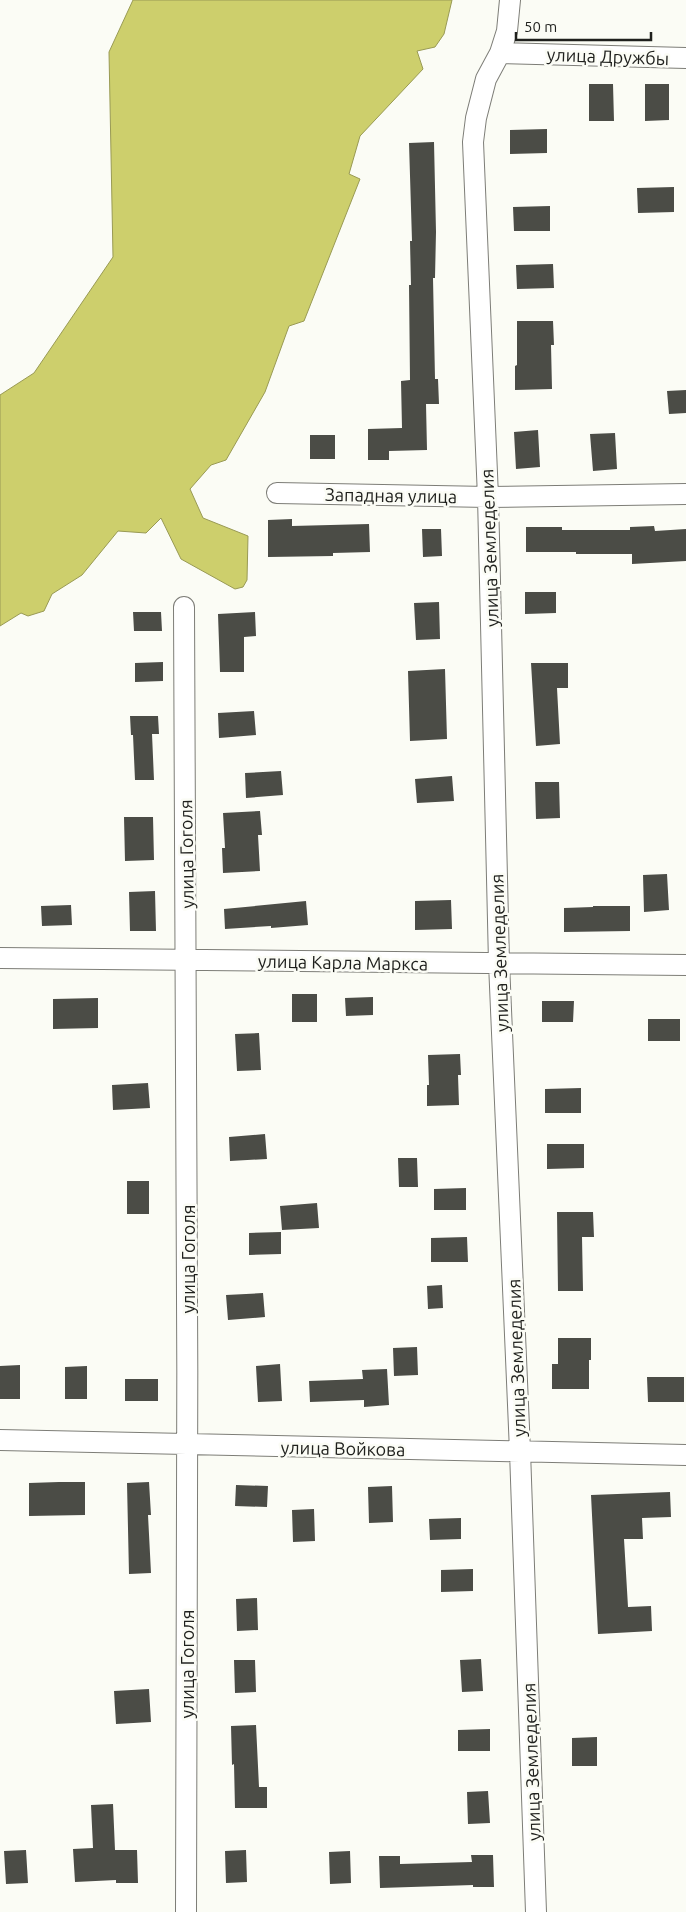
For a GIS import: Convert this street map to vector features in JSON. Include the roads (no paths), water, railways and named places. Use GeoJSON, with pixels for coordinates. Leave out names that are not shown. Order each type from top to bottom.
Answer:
{"type":"FeatureCollection","features":[{"type":"Feature","properties":{"kind":"street","name":"улица Земледелия"},"geometry":{"type":"LineString","coordinates":[[510,0],[507,31],[500,53],[486,79],[476,118],[473,142],[488,496],[498,963],[520,1451],[536,1912]]}},
{"type":"Feature","properties":{"kind":"street","name":"улица Дружбы"},"geometry":{"type":"LineString","coordinates":[[500,53],[686,58]]}},
{"type":"Feature","properties":{"kind":"street","name":"Западная улица"},"geometry":{"type":"LineString","coordinates":[[277,492],[488,496],[686,494]]}},
{"type":"Feature","properties":{"kind":"street","name":"улица Гоголя"},"geometry":{"type":"LineString","coordinates":[[184,606],[188,1444],[186,1912]]}},
{"type":"Feature","properties":{"kind":"street","name":"улица Карла Маркса"},"geometry":{"type":"LineString","coordinates":[[0,958],[686,965]]}},
{"type":"Feature","properties":{"kind":"street","name":"улица Войкова"},"geometry":{"type":"LineString","coordinates":[[0,1440],[686,1455]]}}]}
